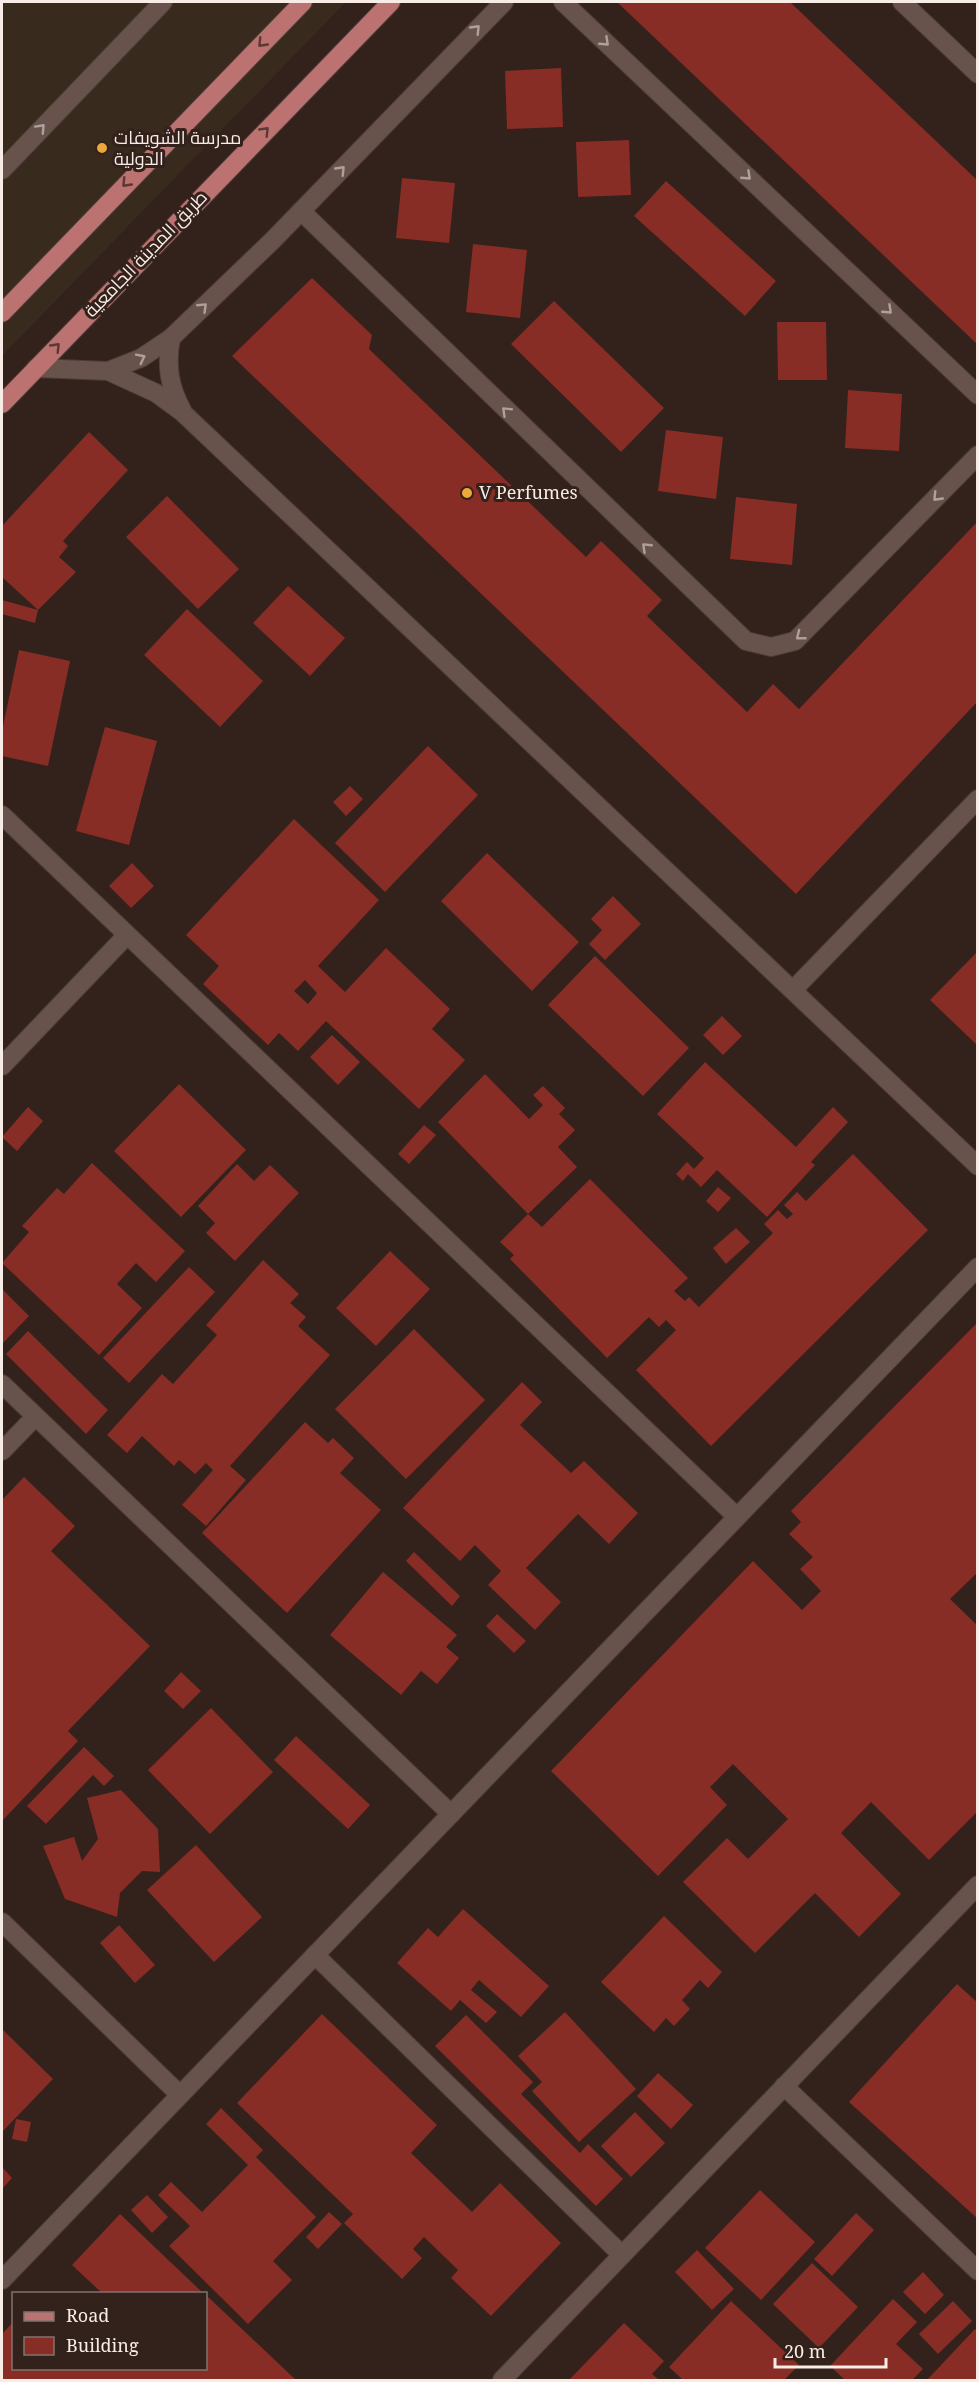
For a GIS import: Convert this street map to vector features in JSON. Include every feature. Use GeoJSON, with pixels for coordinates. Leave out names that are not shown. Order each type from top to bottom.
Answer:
{"type":"FeatureCollection","features":[{"type":"Feature","properties":{"kind":"main road"},"geometry":{"type":"LineString","coordinates":[[2,313],[303,2]]}},
{"type":"Feature","properties":{"kind":"main road","name":"طريق المدينة الجامعية"},"geometry":{"type":"LineString","coordinates":[[2,404],[391,2]]}},
{"type":"Feature","properties":{"kind":"street"},"geometry":{"type":"LineString","coordinates":[[2,170],[163,2]]}},
{"type":"Feature","properties":{"kind":"street"},"geometry":{"type":"LineString","coordinates":[[108,371],[141,358],[171,338],[301,211],[504,2]]}},
{"type":"Feature","properties":{"kind":"street"},"geometry":{"type":"LineString","coordinates":[[563,2],[978,395]]}},
{"type":"Feature","properties":{"kind":"street"},"geometry":{"type":"LineString","coordinates":[[902,2],[978,74]]}},
{"type":"Feature","properties":{"kind":"street"},"geometry":{"type":"LineString","coordinates":[[301,211],[746,641],[771,647],[795,641],[978,455]]}},
{"type":"Feature","properties":{"kind":"street"},"geometry":{"type":"LineString","coordinates":[[171,338],[167,357],[169,376],[173,395],[182,412]]}},
{"type":"Feature","properties":{"kind":"street"},"geometry":{"type":"LineString","coordinates":[[36,368],[108,371],[156,393],[182,412],[978,1166]]}},
{"type":"Feature","properties":{"kind":"street"},"geometry":{"type":"LineString","coordinates":[[793,990],[978,799]]}},
{"type":"Feature","properties":{"kind":"street"},"geometry":{"type":"LineString","coordinates":[[2,815],[737,1517]]}},
{"type":"Feature","properties":{"kind":"street"},"geometry":{"type":"LineString","coordinates":[[2,1066],[127,935]]}},
{"type":"Feature","properties":{"kind":"street"},"geometry":{"type":"LineString","coordinates":[[2,2280],[978,1267]]}},
{"type":"Feature","properties":{"kind":"street"},"geometry":{"type":"LineString","coordinates":[[2,1384],[451,1814]]}},
{"type":"Feature","properties":{"kind":"street"},"geometry":{"type":"LineString","coordinates":[[2,1451],[35,1417]]}},
{"type":"Feature","properties":{"kind":"street"},"geometry":{"type":"LineString","coordinates":[[502,2380],[978,1885]]}},
{"type":"Feature","properties":{"kind":"street"},"geometry":{"type":"LineString","coordinates":[[2,1922],[180,2095]]}},
{"type":"Feature","properties":{"kind":"street"},"geometry":{"type":"LineString","coordinates":[[315,1955],[622,2255]]}},
{"type":"Feature","properties":{"kind":"street"},"geometry":{"type":"LineString","coordinates":[[784,2086],[978,2271]]}},
{"type":"Feature","properties":{"kind":"shaded area","name":"مدرسة الشويفات الدولية"},"geometry":{"type":"Polygon","coordinates":[[[2,2],[346,2],[2,356],[2,2]]]}},
{"type":"Feature","properties":{"kind":"building"},"geometry":{"type":"Polygon","coordinates":[[[617,2],[790,2],[978,181],[978,345],[617,2]]]}},
{"type":"Feature","properties":{"kind":"building"},"geometry":{"type":"Polygon","coordinates":[[[561,68],[563,127],[507,129],[505,71],[561,68]]]}},
{"type":"Feature","properties":{"kind":"building"},"geometry":{"type":"Polygon","coordinates":[[[629,140],[631,195],[578,197],[576,142],[629,140]]]}},
{"type":"Feature","properties":{"kind":"building"},"geometry":{"type":"Polygon","coordinates":[[[402,178],[455,183],[449,243],[396,238],[402,178]]]}},
{"type":"Feature","properties":{"kind":"building"},"geometry":{"type":"Polygon","coordinates":[[[666,181],[776,281],[745,316],[634,216],[666,181]]]}},
{"type":"Feature","properties":{"kind":"building"},"geometry":{"type":"Polygon","coordinates":[[[473,244],[527,250],[520,318],[466,312],[473,244]]]}},
{"type":"Feature","properties":{"kind":"building"},"geometry":{"type":"Polygon","coordinates":[[[312,278],[372,335],[369,349],[586,557],[601,541],[662,600],[647,616],[747,712],[773,684],[799,709],[978,521],[978,701],[796,894],[232,356],[312,278]]]}},
{"type":"Feature","properties":{"kind":"building"},"geometry":{"type":"Polygon","coordinates":[[[554,301],[664,408],[621,452],[511,344],[554,301]]]}},
{"type":"Feature","properties":{"kind":"building"},"geometry":{"type":"Polygon","coordinates":[[[777,322],[826,322],[827,380],[778,380],[777,322]]]}},
{"type":"Feature","properties":{"kind":"building"},"geometry":{"type":"Polygon","coordinates":[[[848,390],[902,394],[899,451],[845,448],[848,390]]]}},
{"type":"Feature","properties":{"kind":"building"},"geometry":{"type":"Polygon","coordinates":[[[666,430],[723,437],[716,499],[658,491],[666,430]]]}},
{"type":"Feature","properties":{"kind":"building"},"geometry":{"type":"Polygon","coordinates":[[[89,432],[128,470],[63,541],[68,546],[59,557],[76,572],[38,610],[2,577],[2,526],[89,432]]]}},
{"type":"Feature","properties":{"kind":"building"},"geometry":{"type":"Polygon","coordinates":[[[167,496],[239,569],[198,609],[126,537],[167,496]]]}},
{"type":"Feature","properties":{"kind":"building"},"geometry":{"type":"Polygon","coordinates":[[[736,497],[797,504],[792,565],[730,559],[736,497]]]}},
{"type":"Feature","properties":{"kind":"building"},"geometry":{"type":"Polygon","coordinates":[[[288,586],[345,638],[310,676],[253,623],[288,586]]]}},
{"type":"Feature","properties":{"kind":"building"},"geometry":{"type":"Polygon","coordinates":[[[2,600],[38,610],[35,623],[2,614],[2,600]]]}},
{"type":"Feature","properties":{"kind":"building"},"geometry":{"type":"Polygon","coordinates":[[[187,609],[263,681],[220,727],[144,655],[187,609]]]}},
{"type":"Feature","properties":{"kind":"building"},"geometry":{"type":"Polygon","coordinates":[[[19,650],[70,661],[48,766],[2,756],[2,731],[19,650]]]}},
{"type":"Feature","properties":{"kind":"building"},"geometry":{"type":"Polygon","coordinates":[[[105,727],[157,741],[129,845],[76,831],[105,727]]]}},
{"type":"Feature","properties":{"kind":"building"},"geometry":{"type":"Polygon","coordinates":[[[428,746],[478,795],[385,892],[335,843],[428,746]]]}},
{"type":"Feature","properties":{"kind":"building"},"geometry":{"type":"Polygon","coordinates":[[[350,786],[363,799],[346,816],[333,802],[350,786]]]}},
{"type":"Feature","properties":{"kind":"building"},"geometry":{"type":"Polygon","coordinates":[[[294,819],[379,900],[318,966],[345,992],[386,948],[450,1009],[432,1029],[465,1060],[419,1109],[326,1021],[298,1051],[279,1033],[268,1045],[203,984],[219,966],[186,935],[294,819]],[[305,980],[294,991],[308,1004],[317,993],[305,980]]]}},
{"type":"Feature","properties":{"kind":"building"},"geometry":{"type":"Polygon","coordinates":[[[487,853],[579,942],[532,991],[441,901],[487,853]]]}},
{"type":"Feature","properties":{"kind":"building"},"geometry":{"type":"Polygon","coordinates":[[[132,863],[154,886],[131,908],[109,886],[132,863]]]}},
{"type":"Feature","properties":{"kind":"building"},"geometry":{"type":"Polygon","coordinates":[[[613,896],[641,924],[605,960],[589,944],[602,930],[591,919],[613,896]]]}},
{"type":"Feature","properties":{"kind":"building"},"geometry":{"type":"Polygon","coordinates":[[[978,951],[978,1046],[930,1000],[978,951]]]}},
{"type":"Feature","properties":{"kind":"building"},"geometry":{"type":"Polygon","coordinates":[[[595,956],[689,1048],[643,1096],[548,1005],[595,956]]]}},
{"type":"Feature","properties":{"kind":"building"},"geometry":{"type":"Polygon","coordinates":[[[722,1016],[742,1036],[723,1055],[703,1035],[722,1016]]]}},
{"type":"Feature","properties":{"kind":"building"},"geometry":{"type":"Polygon","coordinates":[[[332,1035],[360,1062],[338,1085],[310,1057],[332,1035]]]}},
{"type":"Feature","properties":{"kind":"building"},"geometry":{"type":"Polygon","coordinates":[[[705,1062],[796,1147],[833,1107],[848,1122],[811,1162],[815,1165],[767,1217],[717,1170],[701,1187],[688,1174],[683,1181],[676,1174],[687,1162],[694,1169],[704,1158],[657,1114],[705,1062]]]}},
{"type":"Feature","properties":{"kind":"building"},"geometry":{"type":"Polygon","coordinates":[[[485,1074],[529,1119],[543,1105],[533,1095],[543,1086],[565,1108],[559,1114],[575,1130],[558,1147],[577,1167],[528,1214],[438,1122],[485,1074]]]}},
{"type":"Feature","properties":{"kind":"building"},"geometry":{"type":"Polygon","coordinates":[[[179,1084],[246,1150],[181,1217],[114,1151],[179,1084]]]}},
{"type":"Feature","properties":{"kind":"building"},"geometry":{"type":"Polygon","coordinates":[[[28,1107],[43,1121],[17,1151],[2,1137],[28,1107]]]}},
{"type":"Feature","properties":{"kind":"building"},"geometry":{"type":"Polygon","coordinates":[[[424,1125],[436,1135],[409,1164],[398,1154],[424,1125]]]}},
{"type":"Feature","properties":{"kind":"building"},"geometry":{"type":"Polygon","coordinates":[[[853,1154],[928,1230],[711,1446],[636,1370],[676,1330],[666,1320],[659,1327],[649,1317],[607,1358],[510,1259],[514,1255],[500,1242],[528,1214],[542,1227],[590,1179],[688,1278],[674,1291],[685,1301],[689,1297],[699,1307],[773,1233],[764,1224],[778,1210],[787,1219],[793,1214],[784,1205],[797,1192],[806,1201],[853,1154]]]}},
{"type":"Feature","properties":{"kind":"building"},"geometry":{"type":"Polygon","coordinates":[[[92,1163],[185,1251],[156,1282],[136,1263],[117,1284],[142,1308],[99,1355],[2,1263],[29,1232],[22,1226],[57,1188],[64,1194],[92,1163]]]}},
{"type":"Feature","properties":{"kind":"building"},"geometry":{"type":"Polygon","coordinates":[[[237,1164],[254,1181],[270,1165],[299,1193],[235,1261],[206,1233],[215,1223],[198,1206],[237,1164]]]}},
{"type":"Feature","properties":{"kind":"building"},"geometry":{"type":"Polygon","coordinates":[[[718,1187],[731,1198],[718,1212],[706,1201],[718,1187]]]}},
{"type":"Feature","properties":{"kind":"building"},"geometry":{"type":"Polygon","coordinates":[[[736,1228],[750,1242],[726,1264],[713,1248],[736,1228]]]}},
{"type":"Feature","properties":{"kind":"building"},"geometry":{"type":"Polygon","coordinates":[[[390,1251],[430,1289],[376,1346],[336,1308],[390,1251]]]}},
{"type":"Feature","properties":{"kind":"building"},"geometry":{"type":"Polygon","coordinates":[[[263,1260],[299,1294],[290,1303],[306,1317],[298,1326],[330,1355],[230,1466],[246,1480],[206,1526],[182,1505],[213,1470],[206,1463],[195,1474],[179,1460],[174,1466],[142,1436],[127,1453],[107,1435],[162,1374],[173,1384],[217,1335],[206,1325],[263,1260]]]}},
{"type":"Feature","properties":{"kind":"building"},"geometry":{"type":"Polygon","coordinates":[[[189,1267],[215,1292],[129,1383],[103,1358],[189,1267]]]}},
{"type":"Feature","properties":{"kind":"building"},"geometry":{"type":"Polygon","coordinates":[[[2,1289],[29,1316],[2,1344],[2,1289]]]}},
{"type":"Feature","properties":{"kind":"building"},"geometry":{"type":"Polygon","coordinates":[[[978,1322],[978,1572],[950,1599],[978,1626],[978,1811],[929,1860],[871,1802],[841,1833],[901,1894],[859,1937],[815,1893],[755,1953],[683,1882],[727,1838],[748,1859],[788,1819],[733,1764],[710,1787],[727,1805],[658,1876],[551,1771],[753,1561],[802,1610],[821,1591],[800,1569],[813,1557],[789,1534],[801,1522],[791,1511],[978,1322]]]}},
{"type":"Feature","properties":{"kind":"building"},"geometry":{"type":"Polygon","coordinates":[[[414,1329],[485,1400],[406,1479],[335,1409],[414,1329]]]}},
{"type":"Feature","properties":{"kind":"building"},"geometry":{"type":"Polygon","coordinates":[[[28,1331],[108,1410],[86,1434],[6,1354],[28,1331]]]}},
{"type":"Feature","properties":{"kind":"building"},"geometry":{"type":"Polygon","coordinates":[[[522,1382],[542,1402],[520,1425],[571,1473],[584,1461],[638,1513],[609,1544],[578,1514],[526,1568],[561,1602],[535,1630],[488,1585],[501,1571],[475,1545],[460,1561],[403,1508],[522,1382]]]}},
{"type":"Feature","properties":{"kind":"building"},"geometry":{"type":"Polygon","coordinates":[[[305,1422],[328,1443],[333,1438],[354,1458],[340,1473],[381,1510],[287,1613],[202,1533],[305,1422]]]}},
{"type":"Feature","properties":{"kind":"building"},"geometry":{"type":"Polygon","coordinates":[[[24,1477],[75,1526],[51,1551],[150,1646],[68,1731],[78,1741],[2,1821],[2,1500],[24,1477]]]}},
{"type":"Feature","properties":{"kind":"building"},"geometry":{"type":"Polygon","coordinates":[[[414,1552],[460,1596],[452,1606],[406,1561],[414,1552]]]}},
{"type":"Feature","properties":{"kind":"building"},"geometry":{"type":"Polygon","coordinates":[[[383,1572],[457,1635],[446,1647],[459,1658],[437,1684],[421,1671],[401,1695],[330,1635],[383,1572]]]}},
{"type":"Feature","properties":{"kind":"building"},"geometry":{"type":"Polygon","coordinates":[[[497,1614],[526,1641],[514,1653],[486,1626],[497,1614]]]}},
{"type":"Feature","properties":{"kind":"building"},"geometry":{"type":"Polygon","coordinates":[[[181,1672],[201,1691],[183,1709],[164,1691],[181,1672]]]}},
{"type":"Feature","properties":{"kind":"building"},"geometry":{"type":"Polygon","coordinates":[[[211,1708],[273,1772],[210,1834],[148,1770],[211,1708]]]}},
{"type":"Feature","properties":{"kind":"building"},"geometry":{"type":"Polygon","coordinates":[[[296,1736],[370,1805],[348,1829],[274,1760],[296,1736]]]}},
{"type":"Feature","properties":{"kind":"building"},"geometry":{"type":"Polygon","coordinates":[[[84,1747],[114,1776],[104,1786],[93,1775],[46,1824],[27,1806],[84,1747]]]}},
{"type":"Feature","properties":{"kind":"building"},"geometry":{"type":"Polygon","coordinates":[[[121,1790],[158,1829],[160,1872],[142,1871],[120,1893],[117,1917],[65,1899],[43,1846],[74,1837],[82,1861],[98,1839],[87,1798],[121,1790]]]}},
{"type":"Feature","properties":{"kind":"building"},"geometry":{"type":"Polygon","coordinates":[[[196,1845],[262,1917],[214,1962],[147,1890],[196,1845]]]}},
{"type":"Feature","properties":{"kind":"building"},"geometry":{"type":"Polygon","coordinates":[[[463,1909],[549,1986],[521,2017],[479,1980],[471,1990],[497,2012],[486,2023],[460,2000],[451,2011],[397,1963],[428,1928],[438,1937],[463,1909]]]}},
{"type":"Feature","properties":{"kind":"building"},"geometry":{"type":"Polygon","coordinates":[[[664,1916],[722,1972],[708,1988],[700,1980],[682,2000],[690,2009],[674,2026],[666,2018],[654,2032],[601,1982],[664,1916]]]}},
{"type":"Feature","properties":{"kind":"building"},"geometry":{"type":"Polygon","coordinates":[[[119,1925],[155,1965],[135,1983],[100,1943],[119,1925]]]}},
{"type":"Feature","properties":{"kind":"building"},"geometry":{"type":"Polygon","coordinates":[[[957,1984],[978,2003],[978,2219],[849,2102],[957,1984]]]}},
{"type":"Feature","properties":{"kind":"building"},"geometry":{"type":"Polygon","coordinates":[[[565,2012],[636,2089],[579,2142],[532,2091],[542,2082],[518,2056],[565,2012]]]}},
{"type":"Feature","properties":{"kind":"building"},"geometry":{"type":"Polygon","coordinates":[[[322,2014],[437,2125],[411,2153],[472,2212],[500,2183],[561,2243],[491,2316],[451,2278],[458,2270],[424,2237],[413,2249],[422,2258],[402,2279],[344,2223],[353,2214],[237,2103],[322,2014]]]}},
{"type":"Feature","properties":{"kind":"building"},"geometry":{"type":"Polygon","coordinates":[[[466,2015],[533,2082],[521,2094],[580,2153],[588,2144],[623,2179],[596,2206],[435,2046],[466,2015]]]}},
{"type":"Feature","properties":{"kind":"building"},"geometry":{"type":"Polygon","coordinates":[[[2,2029],[53,2079],[2,2132],[2,2029]]]}},
{"type":"Feature","properties":{"kind":"building"},"geometry":{"type":"Polygon","coordinates":[[[658,2073],[693,2105],[671,2129],[637,2096],[658,2073]]]}},
{"type":"Feature","properties":{"kind":"building"},"geometry":{"type":"Polygon","coordinates":[[[221,2108],[263,2150],[256,2157],[316,2217],[273,2261],[292,2280],[248,2324],[169,2246],[190,2226],[158,2195],[171,2182],[202,2212],[248,2165],[206,2124],[221,2108]]]}},
{"type":"Feature","properties":{"kind":"building"},"geometry":{"type":"Polygon","coordinates":[[[635,2112],[665,2143],[631,2177],[601,2146],[635,2112]]]}},
{"type":"Feature","properties":{"kind":"building"},"geometry":{"type":"Polygon","coordinates":[[[16,2119],[31,2122],[27,2142],[12,2139],[16,2119]]]}},
{"type":"Feature","properties":{"kind":"building"},"geometry":{"type":"Polygon","coordinates":[[[2,2167],[12,2178],[2,2189],[2,2167]]]}},
{"type":"Feature","properties":{"kind":"building"},"geometry":{"type":"Polygon","coordinates":[[[760,2190],[815,2242],[761,2300],[705,2248],[760,2190]]]}},
{"type":"Feature","properties":{"kind":"building"},"geometry":{"type":"Polygon","coordinates":[[[147,2195],[168,2217],[152,2233],[131,2210],[147,2195]]]}},
{"type":"Feature","properties":{"kind":"building"},"geometry":{"type":"Polygon","coordinates":[[[329,2212],[342,2224],[318,2249],[306,2237],[329,2212]]]}},
{"type":"Feature","properties":{"kind":"building"},"geometry":{"type":"Polygon","coordinates":[[[856,2213],[874,2230],[832,2276],[814,2259],[856,2213]]]}},
{"type":"Feature","properties":{"kind":"building"},"geometry":{"type":"Polygon","coordinates":[[[120,2214],[202,2292],[101,2292],[72,2265],[120,2214]]]}},
{"type":"Feature","properties":{"kind":"building"},"geometry":{"type":"Polygon","coordinates":[[[697,2250],[734,2289],[712,2310],[675,2272],[697,2250]]]}},
{"type":"Feature","properties":{"kind":"building"},"geometry":{"type":"Polygon","coordinates":[[[812,2263],[858,2307],[819,2348],[773,2304],[812,2263]]]}},
{"type":"Feature","properties":{"kind":"building"},"geometry":{"type":"Polygon","coordinates":[[[923,2272],[944,2295],[925,2314],[903,2292],[923,2272]]]}},
{"type":"Feature","properties":{"kind":"building"},"geometry":{"type":"Polygon","coordinates":[[[207,2296],[296,2380],[2,2380],[2,2334],[12,2323],[12,2370],[207,2370],[207,2296]]]}},
{"type":"Feature","properties":{"kind":"building"},"geometry":{"type":"Polygon","coordinates":[[[893,2299],[917,2322],[896,2344],[923,2369],[912,2380],[845,2380],[830,2366],[893,2299]]]}},
{"type":"Feature","properties":{"kind":"building"},"geometry":{"type":"Polygon","coordinates":[[[731,2301],[799,2365],[784,2380],[683,2380],[669,2367],[731,2301]]]}},
{"type":"Feature","properties":{"kind":"building"},"geometry":{"type":"Polygon","coordinates":[[[953,2301],[972,2321],[938,2354],[919,2334],[953,2301]]]}},
{"type":"Feature","properties":{"kind":"building"},"geometry":{"type":"Polygon","coordinates":[[[624,2323],[664,2361],[652,2374],[659,2380],[569,2380],[624,2323]]]}},
{"type":"Feature","properties":{"kind":"building"},"geometry":{"type":"Polygon","coordinates":[[[975,2329],[978,2332],[978,2380],[927,2380],[975,2329]]]}},
{"type":"Feature","properties":{"kind":"place","name":"مدرسة الشويفات الدولية"},"geometry":{"type":"Point","coordinates":[102,148]}},
{"type":"Feature","properties":{"kind":"place","name":"V Perfumes"},"geometry":{"type":"Point","coordinates":[467,493]}}]}
